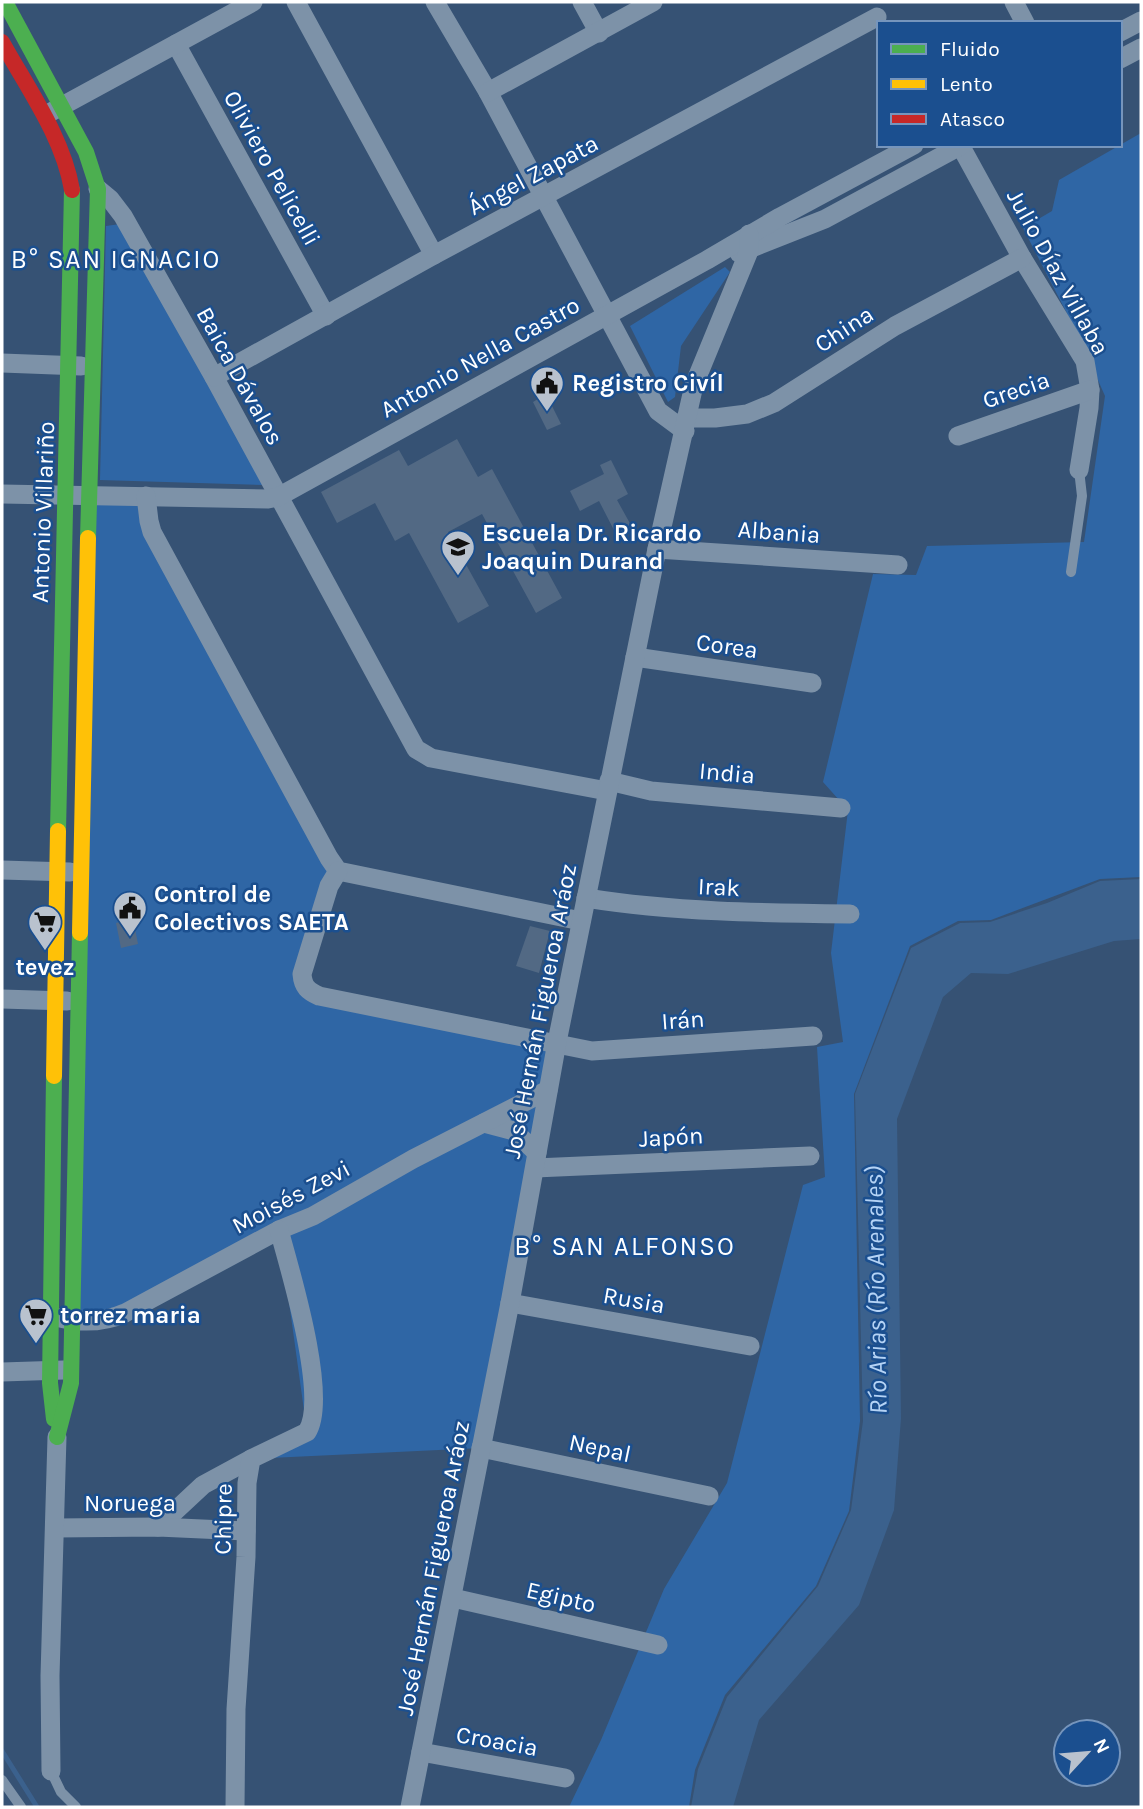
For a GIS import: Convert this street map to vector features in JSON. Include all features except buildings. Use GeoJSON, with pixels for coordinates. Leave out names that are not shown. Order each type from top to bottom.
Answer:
{"type":"FeatureCollection","features":[{"type":"Feature","properties":{"kind":"street","name":"Baica Dávalos"},"geometry":{"type":"LineString","coordinates":[[5,2],[86,152],[98,189],[123,216],[214,377],[410,739]]}},
{"type":"Feature","properties":{"kind":"street"},"geometry":{"type":"LineString","coordinates":[[42,116],[253,2]]}},
{"type":"Feature","properties":{"kind":"street"},"geometry":{"type":"LineString","coordinates":[[296,2],[434,255]]}},
{"type":"Feature","properties":{"kind":"street"},"geometry":{"type":"LineString","coordinates":[[436,2],[488,92],[658,411],[686,425]]}},
{"type":"Feature","properties":{"kind":"street"},"geometry":{"type":"LineString","coordinates":[[583,2],[599,33]]}},
{"type":"Feature","properties":{"kind":"street"},"geometry":{"type":"LineString","coordinates":[[488,92],[653,2]]}},
{"type":"Feature","properties":{"kind":"street"},"geometry":{"type":"LineString","coordinates":[[1014,2],[1024,21]]}},
{"type":"Feature","properties":{"kind":"street","name":"Ángel Zapata"},"geometry":{"type":"LineString","coordinates":[[214,377],[875,14]]}},
{"type":"Feature","properties":{"kind":"street"},"geometry":{"type":"LineString","coordinates":[[1122,31],[1141,21]]}},
{"type":"Feature","properties":{"kind":"street","name":"Antonio Villariño"},"geometry":{"type":"LineString","coordinates":[[2,42],[65,161],[72,183],[57,872],[51,1316],[51,1372],[57,1437]]}},
{"type":"Feature","properties":{"kind":"street","name":"Oliviero Pelicelli"},"geometry":{"type":"LineString","coordinates":[[176,44],[326,316]]}},
{"type":"Feature","properties":{"kind":"street"},"geometry":{"type":"LineString","coordinates":[[1122,58],[1141,48]]}},
{"type":"Feature","properties":{"kind":"street","name":"Antonio Nella Castro"},"geometry":{"type":"LineString","coordinates":[[749,243],[911,147]]}},
{"type":"Feature","properties":{"kind":"street","name":"Antonio Nella Castro"},"geometry":{"type":"LineString","coordinates":[[278,497],[606,313],[708,260],[749,243],[825,219],[957,147]]}},
{"type":"Feature","properties":{"kind":"street","name":"Julio Díaz Villaba"},"geometry":{"type":"LineString","coordinates":[[962,147],[1022,258],[1085,361],[1090,390],[1079,470]]}},
{"type":"Feature","properties":{"kind":"street","name":"Antonio Villariño"},"geometry":{"type":"LineString","coordinates":[[57,1437],[71,1382],[98,189]]}},
{"type":"Feature","properties":{"kind":"street","name":"José Hernán Figueroa Aráoz"},"geometry":{"type":"LineString","coordinates":[[410,1807],[510,1303],[557,1042],[657,549],[694,385],[749,243]]}},
{"type":"Feature","properties":{"kind":"street","name":"China"},"geometry":{"type":"LineString","coordinates":[[686,425],[747,414],[774,403],[895,326],[1022,258]]}},
{"type":"Feature","properties":{"kind":"street"},"geometry":{"type":"LineString","coordinates":[[2,363],[92,367]]}},
{"type":"Feature","properties":{"kind":"street","name":"Grecia"},"geometry":{"type":"LineString","coordinates":[[958,436],[1090,390]]}},
{"type":"Feature","properties":{"kind":"street"},"geometry":{"type":"LineString","coordinates":[[2,494],[268,499],[278,497]]}},
{"type":"Feature","properties":{"kind":"street"},"geometry":{"type":"LineString","coordinates":[[146,496],[152,531],[338,871],[581,921]]}},
{"type":"Feature","properties":{"kind":"street","name":"Albania"},"geometry":{"type":"LineString","coordinates":[[657,549],[898,565]]}},
{"type":"Feature","properties":{"kind":"street","name":"Corea"},"geometry":{"type":"LineString","coordinates":[[635,657],[812,683]]}},
{"type":"Feature","properties":{"kind":"street","name":"India"},"geometry":{"type":"LineString","coordinates":[[410,739],[422,754],[431,758],[608,786],[841,808]]}},
{"type":"Feature","properties":{"kind":"street"},"geometry":{"type":"LineString","coordinates":[[2,870],[82,873]]}},
{"type":"Feature","properties":{"kind":"street","name":"Irán"},"geometry":{"type":"LineString","coordinates":[[338,871],[329,886],[302,974],[303,984],[320,996],[592,1051],[813,1036]]}},
{"type":"Feature","properties":{"kind":"street","name":"Irak"},"geometry":{"type":"LineString","coordinates":[[586,898],[721,913],[850,914]]}},
{"type":"Feature","properties":{"kind":"street"},"geometry":{"type":"LineString","coordinates":[[2,999],[78,1002]]}},
{"type":"Feature","properties":{"kind":"street","name":"Moisés Zevi"},"geometry":{"type":"LineString","coordinates":[[51,1316],[72,1321],[114,1318],[279,1230],[313,1216],[413,1159],[548,1090]]}},
{"type":"Feature","properties":{"kind":"street"},"geometry":{"type":"LineString","coordinates":[[484,1123],[514,1131],[536,1161]]}},
{"type":"Feature","properties":{"kind":"street","name":"Japón"},"geometry":{"type":"LineString","coordinates":[[536,1161],[810,1156]]}},
{"type":"Feature","properties":{"kind":"street","name":"Chipre"},"geometry":{"type":"LineString","coordinates":[[235,1807],[236,1709],[243,1639],[247,1483],[251,1459],[307,1432],[313,1416],[313,1389],[306,1341],[279,1230]]}},
{"type":"Feature","properties":{"kind":"street","name":"Rusia"},"geometry":{"type":"LineString","coordinates":[[510,1303],[750,1346]]}},
{"type":"Feature","properties":{"kind":"street"},"geometry":{"type":"LineString","coordinates":[[2,1372],[51,1372],[71,1369]]}},
{"type":"Feature","properties":{"kind":"street"},"geometry":{"type":"LineString","coordinates":[[51,1771],[50,1676],[57,1437]]}},
{"type":"Feature","properties":{"kind":"street","name":"Nepal"},"geometry":{"type":"LineString","coordinates":[[481,1448],[709,1496]]}},
{"type":"Feature","properties":{"kind":"street"},"geometry":{"type":"LineString","coordinates":[[158,1527],[203,1485],[251,1459]]}},
{"type":"Feature","properties":{"kind":"street","name":"Noruega"},"geometry":{"type":"LineString","coordinates":[[55,1528],[158,1527],[246,1531]]}},
{"type":"Feature","properties":{"kind":"street","name":"Egipto"},"geometry":{"type":"LineString","coordinates":[[453,1598],[658,1645]]}},
{"type":"Feature","properties":{"kind":"street","name":"Croacia"},"geometry":{"type":"LineString","coordinates":[[421,1752],[565,1778]]}},
{"type":"Feature","properties":{"kind":"lane"},"geometry":{"type":"LineString","coordinates":[[1071,572],[1082,496],[1079,470]]}},
{"type":"Feature","properties":{"kind":"lane"},"geometry":{"type":"LineString","coordinates":[[51,1771],[61,1792],[76,1807]]}},
{"type":"Feature","properties":{"kind":"lane"},"geometry":{"type":"LineString","coordinates":[[2,1780],[21,1807]]}},
{"type":"Feature","properties":{"kind":"shaded area"},"geometry":{"type":"Polygon","coordinates":[[[1141,133],[1141,877],[1100,879],[991,920],[958,921],[910,946],[854,1094],[860,1421],[849,1511],[816,1586],[725,1695],[695,1770],[689,1807],[569,1807],[601,1740],[664,1589],[727,1483],[803,1185],[825,1177],[817,1047],[843,1042],[831,953],[848,810],[823,782],[873,574],[916,575],[927,546],[1084,542],[1105,396],[1077,333],[1023,228],[1052,211],[1059,180],[1117,147],[1122,147],[1122,144],[1141,133]]]}},
{"type":"Feature","properties":{"kind":"shaded area"},"geometry":{"type":"Polygon","coordinates":[[[120,224],[265,485],[100,480],[106,226],[120,224]]]}},
{"type":"Feature","properties":{"kind":"shaded area"},"geometry":{"type":"Polygon","coordinates":[[[725,267],[730,272],[681,346],[675,397],[668,402],[630,326],[725,267]]]}},
{"type":"Feature","properties":{"kind":"shaded area"},"geometry":{"type":"Polygon","coordinates":[[[90,496],[146,496],[152,532],[338,871],[303,984],[557,1042],[481,1448],[251,1459],[307,1432],[279,1230],[114,1318],[72,1321],[90,496]]]}},
{"type":"Feature","properties":{"kind":"water","name":"Río Arias (Río Arenales)"},"geometry":{"type":"Polygon","coordinates":[[[1141,879],[1141,939],[1114,941],[1008,974],[971,973],[943,997],[897,1119],[901,1418],[894,1510],[859,1605],[759,1720],[733,1807],[691,1807],[698,1769],[727,1697],[818,1586],[851,1510],[863,1421],[855,1094],[911,948],[960,923],[990,922],[1047,903],[1100,881],[1141,879]]]}},
{"type":"Feature","properties":{"kind":"waterway"},"geometry":{"type":"LineString","coordinates":[[2,1751],[37,1807]]}},
{"type":"Feature","properties":{"kind":"traffic: fast"},"geometry":{"type":"LineString","coordinates":[[5,2],[86,152],[98,189],[88,538]]}},
{"type":"Feature","properties":{"kind":"traffic: fast"},"geometry":{"type":"LineString","coordinates":[[58,831],[72,190]]}},
{"type":"Feature","properties":{"kind":"traffic: fast"},"geometry":{"type":"LineString","coordinates":[[57,1437],[71,1383],[80,933]]}},
{"type":"Feature","properties":{"kind":"traffic: fast"},"geometry":{"type":"LineString","coordinates":[[54,1076],[50,1383],[54,1419]]}},
{"type":"Feature","properties":{"kind":"traffic: slow"},"geometry":{"type":"LineString","coordinates":[[80,933],[88,538]]}},
{"type":"Feature","properties":{"kind":"traffic: slow"},"geometry":{"type":"LineString","coordinates":[[54,1076],[58,831]]}},
{"type":"Feature","properties":{"kind":"traffic: jam"},"geometry":{"type":"LineString","coordinates":[[2,42],[53,132],[72,190]]}},
{"type":"Feature","properties":{"kind":"place","name":"Registro Civíl"},"geometry":{"type":"Point","coordinates":[547,413]}},
{"type":"Feature","properties":{"kind":"place","name":"Escuela Dr. Ricardo Joaquin Durand"},"geometry":{"type":"Point","coordinates":[458,577]}},
{"type":"Feature","properties":{"kind":"place","name":"Control de Colectivos SAETA"},"geometry":{"type":"Point","coordinates":[130,938]}},
{"type":"Feature","properties":{"kind":"place","name":"tevez"},"geometry":{"type":"Point","coordinates":[45,952]}},
{"type":"Feature","properties":{"kind":"place","name":"torrez maria"},"geometry":{"type":"Point","coordinates":[36,1345]}},
{"type":"Feature","properties":{"kind":"district","name":"B° SAN IGNACIO"},"geometry":{"type":"Point","coordinates":[116,259]}},
{"type":"Feature","properties":{"kind":"district","name":"B° SAN ALFONSO"},"geometry":{"type":"Point","coordinates":[625,1246]}}]}
